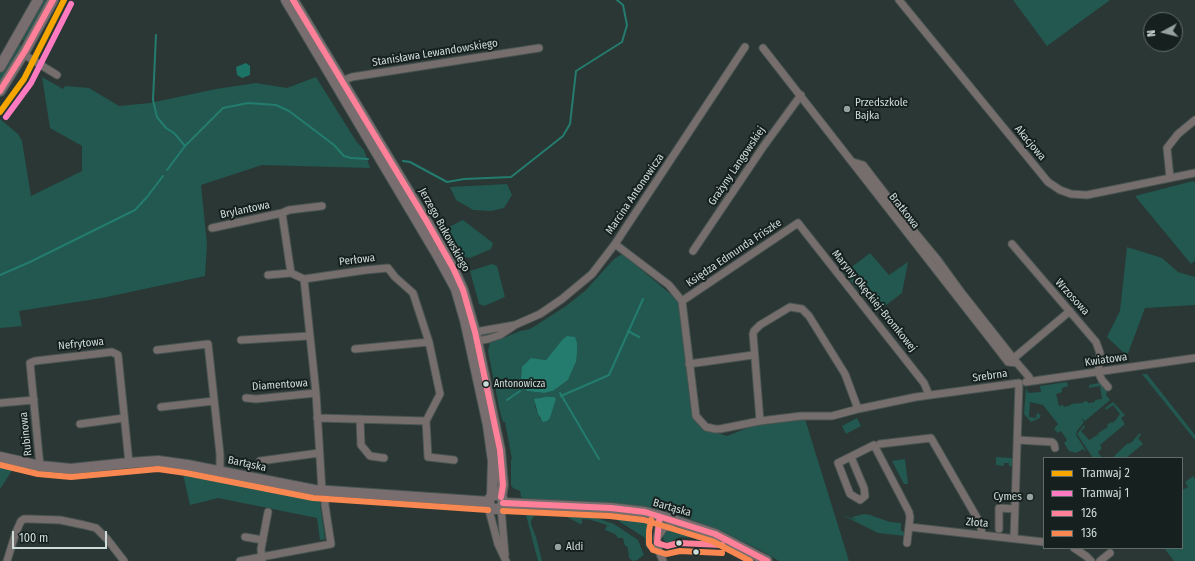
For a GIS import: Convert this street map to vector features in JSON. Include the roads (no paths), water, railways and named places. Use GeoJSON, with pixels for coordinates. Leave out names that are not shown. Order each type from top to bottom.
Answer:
{"type":"FeatureCollection","features":[{"type":"Feature","properties":{"kind":"street"},"geometry":{"type":"LineString","coordinates":[[0,67],[38,0]]}},
{"type":"Feature","properties":{"kind":"street"},"geometry":{"type":"LineString","coordinates":[[0,91],[23,54],[53,0]]}},
{"type":"Feature","properties":{"kind":"street","name":"Jerzego Bukowskiego"},"geometry":{"type":"LineString","coordinates":[[286,0],[339,82],[454,268],[468,305],[500,450],[496,502]]}},
{"type":"Feature","properties":{"kind":"street","name":"Jerzego Bukowskiego"},"geometry":{"type":"LineString","coordinates":[[293,0],[339,82]]}},
{"type":"Feature","properties":{"kind":"street","name":"Akacjowa"},"geometry":{"type":"LineString","coordinates":[[899,0],[1048,182],[1060,190],[1071,194],[1086,196],[1195,173]]}},
{"type":"Feature","properties":{"kind":"street","name":"Marcina Antonowicza"},"geometry":{"type":"LineString","coordinates":[[474,337],[500,334],[515,325],[540,314],[562,299],[592,274],[615,244],[745,47]]}},
{"type":"Feature","properties":{"kind":"street","name":"Stanisława Lewandowskiego"},"geometry":{"type":"LineString","coordinates":[[339,82],[539,48]]}},
{"type":"Feature","properties":{"kind":"street"},"geometry":{"type":"LineString","coordinates":[[763,48],[853,162],[863,165],[965,297],[1016,360],[1029,377],[1030,381]]}},
{"type":"Feature","properties":{"kind":"street"},"geometry":{"type":"LineString","coordinates":[[23,54],[57,75]]}},
{"type":"Feature","properties":{"kind":"street","name":"Grażyny Langowskiej"},"geometry":{"type":"LineString","coordinates":[[692,251],[763,146],[801,95]]}},
{"type":"Feature","properties":{"kind":"street"},"geometry":{"type":"LineString","coordinates":[[1170,178],[1167,148],[1178,134],[1195,120]]}},
{"type":"Feature","properties":{"kind":"street","name":"Brylantowa"},"geometry":{"type":"LineString","coordinates":[[212,228],[282,213],[289,210],[322,206]]}},
{"type":"Feature","properties":{"kind":"street","name":"Brylantowa"},"geometry":{"type":"LineString","coordinates":[[282,213],[291,272]]}},
{"type":"Feature","properties":{"kind":"street","name":"Księdza Edmunda Friszke"},"geometry":{"type":"LineString","coordinates":[[682,301],[798,223]]}},
{"type":"Feature","properties":{"kind":"street","name":"Maryny Okęckiej-Bromkowej"},"geometry":{"type":"LineString","coordinates":[[798,223],[924,383],[929,395]]}},
{"type":"Feature","properties":{"kind":"street","name":"Księdza Edmunda Friszke"},"geometry":{"type":"LineString","coordinates":[[615,244],[669,285],[682,301],[696,416]]}},
{"type":"Feature","properties":{"kind":"street","name":"Wrzosowa"},"geometry":{"type":"LineString","coordinates":[[1012,244],[1096,342],[1100,353],[1098,372]]}},
{"type":"Feature","properties":{"kind":"street","name":"Perłowa"},"geometry":{"type":"LineString","coordinates":[[304,279],[388,268],[394,278],[413,293],[429,342],[440,394],[426,421]]}},
{"type":"Feature","properties":{"kind":"street"},"geometry":{"type":"LineString","coordinates":[[268,275],[291,272],[304,279]]}},
{"type":"Feature","properties":{"kind":"street","name":"Diamentowa"},"geometry":{"type":"LineString","coordinates":[[262,559],[331,544],[319,453],[316,393],[304,279]]}},
{"type":"Feature","properties":{"kind":"street"},"geometry":{"type":"LineString","coordinates":[[760,421],[752,334],[760,325],[790,306],[802,309],[809,316],[845,374],[858,409]]}},
{"type":"Feature","properties":{"kind":"street"},"geometry":{"type":"LineString","coordinates":[[1016,360],[1070,311]]}},
{"type":"Feature","properties":{"kind":"street"},"geometry":{"type":"LineString","coordinates":[[241,340],[309,336]]}},
{"type":"Feature","properties":{"kind":"street"},"geometry":{"type":"LineString","coordinates":[[356,349],[429,342]]}},
{"type":"Feature","properties":{"kind":"street"},"geometry":{"type":"LineString","coordinates":[[157,350],[208,344],[220,454],[220,471]]}},
{"type":"Feature","properties":{"kind":"street","name":"Nefrytowa"},"geometry":{"type":"LineString","coordinates":[[30,363],[34,361],[112,352],[118,354],[129,463]]}},
{"type":"Feature","properties":{"kind":"street"},"geometry":{"type":"LineString","coordinates":[[689,364],[754,355]]}},
{"type":"Feature","properties":{"kind":"street","name":"Kwiatowa"},"geometry":{"type":"LineString","coordinates":[[1020,382],[1195,358]]}},
{"type":"Feature","properties":{"kind":"street","name":"Rubinowa"},"geometry":{"type":"LineString","coordinates":[[30,363],[40,466]]}},
{"type":"Feature","properties":{"kind":"street"},"geometry":{"type":"LineString","coordinates":[[1098,372],[1108,387]]}},
{"type":"Feature","properties":{"kind":"street","name":"Srebrna"},"geometry":{"type":"LineString","coordinates":[[696,416],[703,425],[715,429],[801,416],[832,416],[858,409],[929,395],[1020,382],[1014,538]]}},
{"type":"Feature","properties":{"kind":"street","name":"Diamentowa"},"geometry":{"type":"LineString","coordinates":[[246,398],[256,399],[316,393]]}},
{"type":"Feature","properties":{"kind":"street","name":"Rubinowa"},"geometry":{"type":"LineString","coordinates":[[0,403],[34,400]]}},
{"type":"Feature","properties":{"kind":"street"},"geometry":{"type":"LineString","coordinates":[[161,407],[214,401]]}},
{"type":"Feature","properties":{"kind":"street"},"geometry":{"type":"LineString","coordinates":[[80,424],[124,418]]}},
{"type":"Feature","properties":{"kind":"street"},"geometry":{"type":"LineString","coordinates":[[317,418],[426,421],[428,457],[454,460]]}},
{"type":"Feature","properties":{"kind":"street"},"geometry":{"type":"LineString","coordinates":[[360,419],[361,445],[370,456],[384,458]]}},
{"type":"Feature","properties":{"kind":"street"},"geometry":{"type":"LineString","coordinates":[[880,444],[931,438],[980,522],[982,534]]}},
{"type":"Feature","properties":{"kind":"street"},"geometry":{"type":"LineString","coordinates":[[1018,440],[1052,442],[1055,448]]}},
{"type":"Feature","properties":{"kind":"street"},"geometry":{"type":"LineString","coordinates":[[851,457],[864,488],[865,496],[860,500],[850,494],[838,463],[874,445],[909,512],[910,517],[907,543]]}},
{"type":"Feature","properties":{"kind":"street"},"geometry":{"type":"LineString","coordinates":[[260,460],[319,453]]}},
{"type":"Feature","properties":{"kind":"street","name":"Bartąska"},"geometry":{"type":"LineString","coordinates":[[0,456],[40,466],[71,469],[158,461],[186,464],[300,488],[324,491],[600,508],[660,519],[715,534],[767,561]]}},
{"type":"Feature","properties":{"kind":"street"},"geometry":{"type":"LineString","coordinates":[[506,560],[498,544],[489,510],[478,501],[488,495],[498,485],[509,499],[517,503]]}},
{"type":"Feature","properties":{"kind":"street"},"geometry":{"type":"LineString","coordinates":[[493,522],[496,502]]}},
{"type":"Feature","properties":{"kind":"street"},"geometry":{"type":"LineString","coordinates":[[496,502],[503,522],[506,560]]}},
{"type":"Feature","properties":{"kind":"street"},"geometry":{"type":"LineString","coordinates":[[503,522],[506,510],[517,503]]}},
{"type":"Feature","properties":{"kind":"street"},"geometry":{"type":"LineString","coordinates":[[999,529],[999,508],[1015,509]]}},
{"type":"Feature","properties":{"kind":"street"},"geometry":{"type":"LineString","coordinates":[[240,561],[262,559],[263,540],[268,512]]}},
{"type":"Feature","properties":{"kind":"street"},"geometry":{"type":"LineString","coordinates":[[7,561],[16,532],[21,522],[24,519],[29,519],[60,520],[96,528],[107,539],[124,561]]}},
{"type":"Feature","properties":{"kind":"street"},"geometry":{"type":"LineString","coordinates":[[660,519],[657,538],[658,549],[663,561]]}},
{"type":"Feature","properties":{"kind":"street","name":"Bartąska"},"geometry":{"type":"LineString","coordinates":[[660,519],[672,525],[734,544]]}},
{"type":"Feature","properties":{"kind":"street"},"geometry":{"type":"LineString","coordinates":[[657,538],[664,528],[672,525]]}},
{"type":"Feature","properties":{"kind":"street","name":"Złota"},"geometry":{"type":"LineString","coordinates":[[909,527],[1043,542]]}},
{"type":"Feature","properties":{"kind":"street"},"geometry":{"type":"LineString","coordinates":[[245,536],[263,540]]}},
{"type":"Feature","properties":{"kind":"street"},"geometry":{"type":"LineString","coordinates":[[1076,549],[1091,561]]}},
{"type":"Feature","properties":{"kind":"street"},"geometry":{"type":"LineString","coordinates":[[1100,561],[1110,553]]}},
{"type":"Feature","properties":{"kind":"waterway"},"geometry":{"type":"LineString","coordinates":[[403,161],[410,162],[447,182],[464,179],[511,177],[563,136],[570,124],[576,71],[622,42],[627,25],[623,5],[617,0]]}},
{"type":"Feature","properties":{"kind":"waterway"},"geometry":{"type":"LineString","coordinates":[[156,35],[153,100],[157,117],[185,146]]}},
{"type":"Feature","properties":{"kind":"waterway"},"geometry":{"type":"LineString","coordinates":[[167,170],[185,146],[223,108],[248,103],[276,105],[289,111],[334,145],[344,156],[368,159]]}},
{"type":"Feature","properties":{"kind":"waterway"},"geometry":{"type":"LineString","coordinates":[[0,275],[30,262],[135,210],[163,176]]}},
{"type":"Feature","properties":{"kind":"waterway"},"geometry":{"type":"LineString","coordinates":[[561,396],[609,375],[643,299]]}},
{"type":"Feature","properties":{"kind":"waterway"},"geometry":{"type":"LineString","coordinates":[[628,331],[639,337]]}},
{"type":"Feature","properties":{"kind":"waterway"},"geometry":{"type":"LineString","coordinates":[[507,400],[520,391]]}},
{"type":"Feature","properties":{"kind":"waterway"},"geometry":{"type":"LineString","coordinates":[[560,393],[599,459]]}},
{"type":"Feature","properties":{"kind":"tram line","name":"2"},"geometry":{"type":"LineString","coordinates":[[0,112],[24,79],[64,0]]}},
{"type":"Feature","properties":{"kind":"tram line","name":"1"},"geometry":{"type":"LineString","coordinates":[[6,117],[31,83],[71,4]]}},
{"type":"Feature","properties":{"kind":"place","name":"Przedszkole Bajka"},"geometry":{"type":"Point","coordinates":[847,109]}},
{"type":"Feature","properties":{"kind":"place","name":"Antonowicza"},"geometry":{"type":"Point","coordinates":[486,384]}},
{"type":"Feature","properties":{"kind":"place","name":"Cymes"},"geometry":{"type":"Point","coordinates":[1030,497]}},
{"type":"Feature","properties":{"kind":"place","name":"Aldi"},"geometry":{"type":"Point","coordinates":[558,547]}}]}
